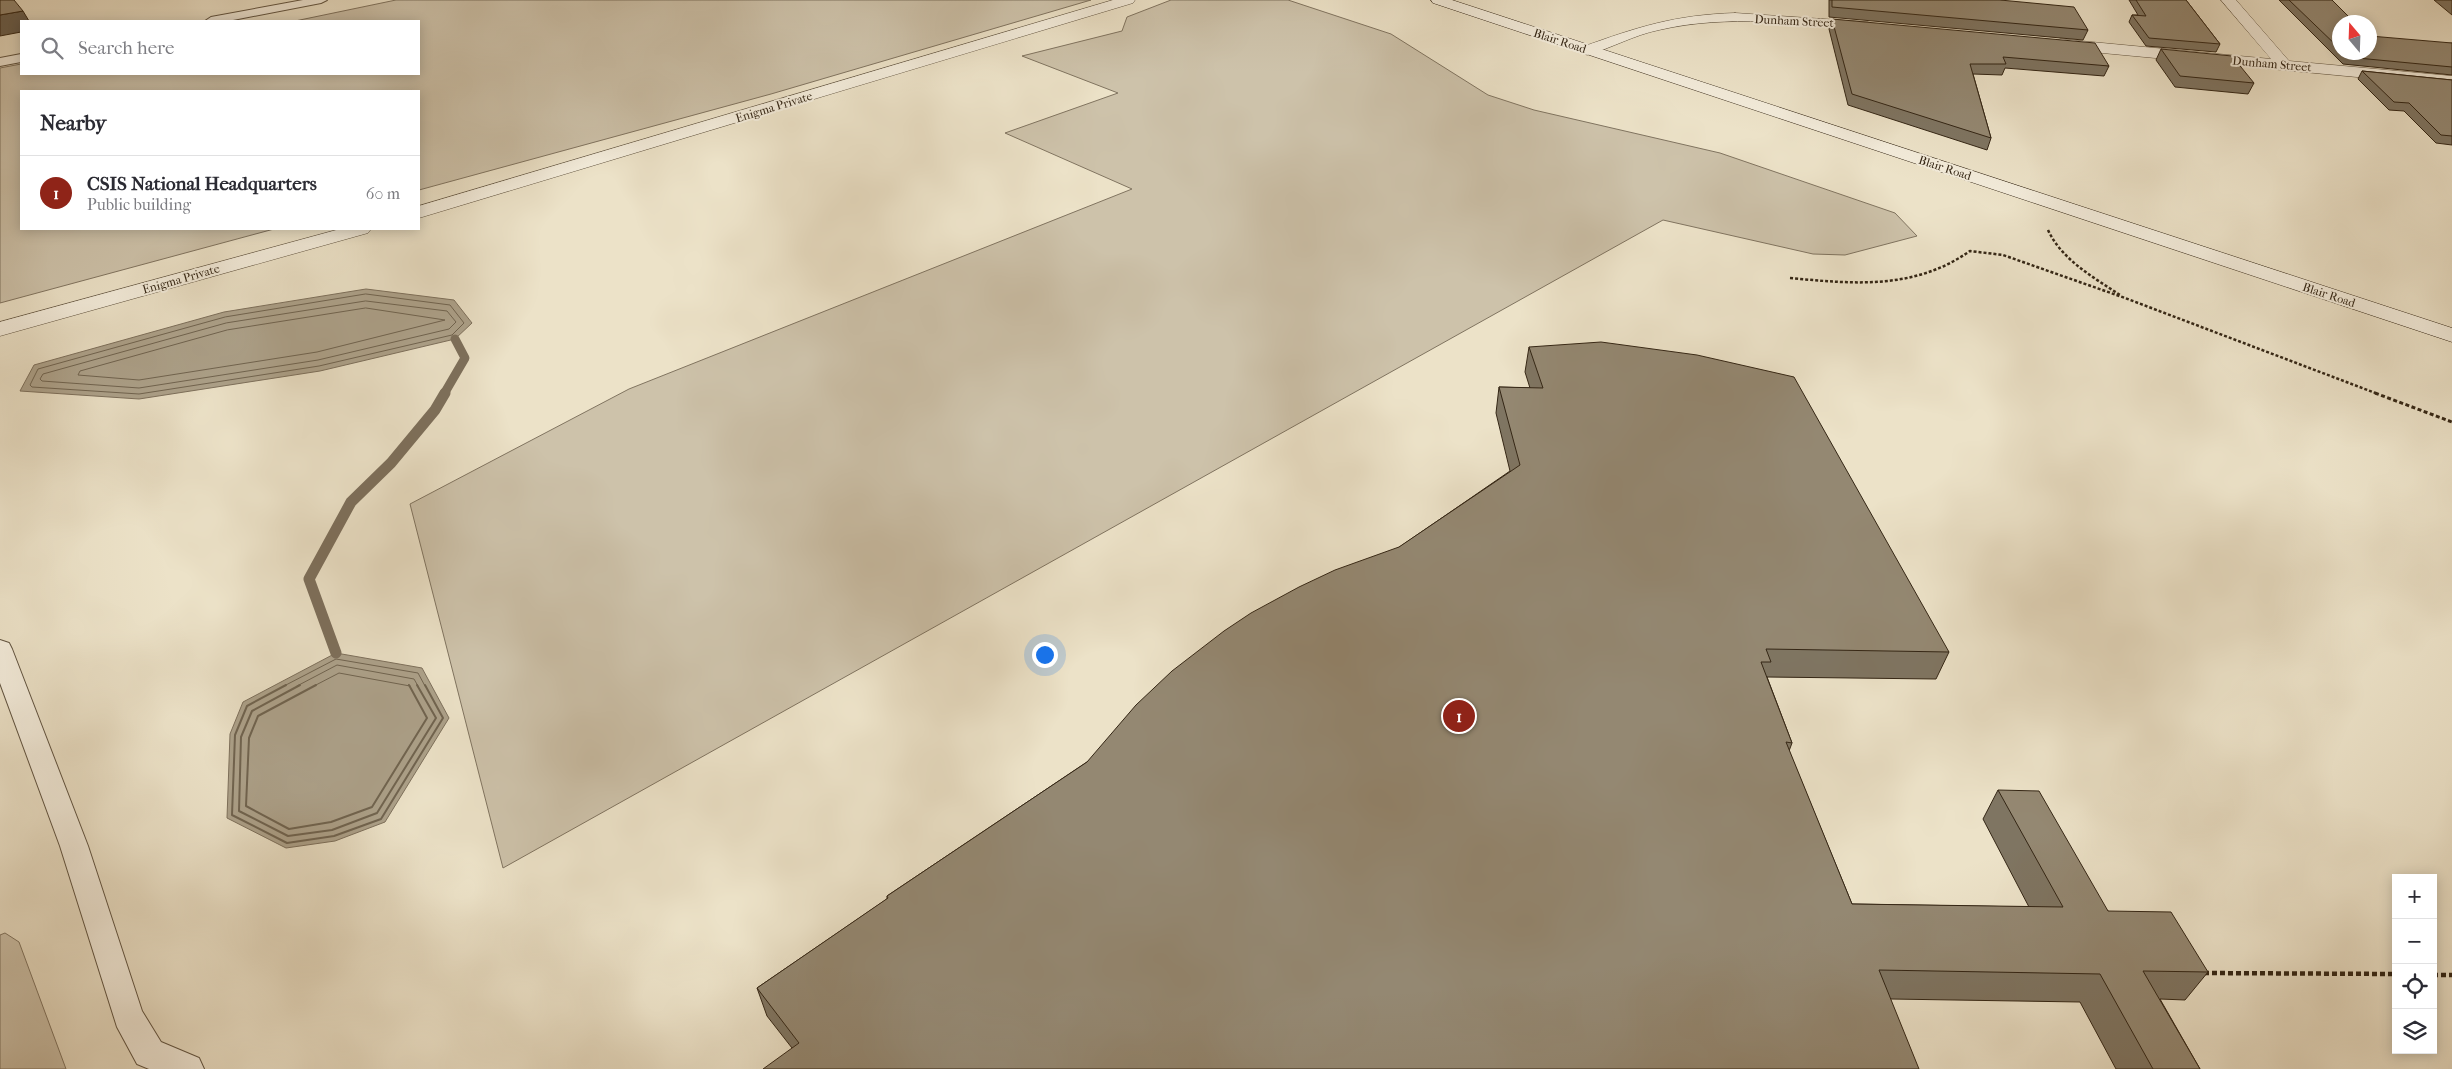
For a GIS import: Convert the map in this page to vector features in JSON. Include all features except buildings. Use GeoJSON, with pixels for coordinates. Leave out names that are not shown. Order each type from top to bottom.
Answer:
{"type":"FeatureCollection","features":[{"type":"Feature","properties":{"kind":"street","name":"Enigma Private"},"geometry":{"type":"LineString","coordinates":[[420,212],[1128,0]]}},
{"type":"Feature","properties":{"kind":"street","name":"Blair Road"},"geometry":{"type":"LineString","coordinates":[[1438,0],[2452,335]]}},
{"type":"Feature","properties":{"kind":"street"},"geometry":{"type":"LineString","coordinates":[[2228,0],[2284,65]]}},
{"type":"Feature","properties":{"kind":"street","name":"Dunham Street"},"geometry":{"type":"LineString","coordinates":[[1587,50],[1655,26],[1696,20],[1790,19],[1879,27]]}},
{"type":"Feature","properties":{"kind":"street","name":"Dunham Street"},"geometry":{"type":"LineString","coordinates":[[2047,43],[2452,81]]}},
{"type":"Feature","properties":{"kind":"street","name":"Enigma Private"},"geometry":{"type":"LineString","coordinates":[[0,329],[357,230]]}},
{"type":"Feature","properties":{"kind":"lane"},"geometry":{"type":"LineString","coordinates":[[216,20],[321,0]]}},
{"type":"Feature","properties":{"kind":"lane"},"geometry":{"type":"LineString","coordinates":[[0,62],[20,58]]}},
{"type":"Feature","properties":{"kind":"lane"},"geometry":{"type":"LineString","coordinates":[[0,649],[74,846],[128,1017],[149,1053],[187,1069]]}},
{"type":"Feature","properties":{"kind":"path"},"geometry":{"type":"LineString","coordinates":[[2047,226],[2051,240],[2084,271],[2125,298]]}},
{"type":"Feature","properties":{"kind":"path"},"geometry":{"type":"LineString","coordinates":[[1790,278],[1863,284],[1931,273],[1960,260],[1970,251],[2003,255],[2125,298],[2452,422]]}},
{"type":"Feature","properties":{"kind":"path"},"geometry":{"type":"LineString","coordinates":[[2199,973],[2392,974]]}},
{"type":"Feature","properties":{"kind":"path"},"geometry":{"type":"LineString","coordinates":[[2437,975],[2452,975]]}},
{"type":"Feature","properties":{"kind":"shaded area"},"geometry":{"type":"Polygon","coordinates":[[[396,0],[1091,0],[771,94],[420,190],[420,90],[20,90],[20,230],[270,230],[0,303],[0,68],[20,64],[20,75],[420,75],[420,20],[300,20],[396,0]]]}},
{"type":"Feature","properties":{"kind":"shaded area"},"geometry":{"type":"Polygon","coordinates":[[[1171,0],[1288,0],[1391,34],[1488,95],[1534,110],[1720,153],[1895,213],[1917,236],[1845,255],[1813,254],[1663,220],[503,868],[410,504],[629,389],[1132,189],[1005,133],[1118,93],[1022,56],[1122,31],[1127,17],[1171,0]]]}},
{"type":"Feature","properties":{"kind":"shaded area"},"geometry":{"type":"Polygon","coordinates":[[[5,933],[19,942],[66,1069],[0,1069],[0,935],[5,933]]]}},
{"type":"Feature","properties":{"kind":"water"},"geometry":{"type":"Polygon","coordinates":[[[366,289],[454,300],[472,323],[455,339],[320,371],[139,399],[20,391],[34,365],[224,312],[366,289]]]}},
{"type":"Feature","properties":{"kind":"water"},"geometry":{"type":"Polygon","coordinates":[[[336,653],[422,668],[449,718],[385,822],[335,841],[286,848],[227,818],[230,734],[243,702],[336,653]]]}},
{"type":"Feature","properties":{"kind":"waterway"},"geometry":{"type":"LineString","coordinates":[[444,394],[465,358],[455,339]]}},
{"type":"Feature","properties":{"kind":"waterway"},"geometry":{"type":"LineString","coordinates":[[336,653],[309,579],[351,502],[391,463],[435,410],[445,393]]}},
{"type":"Feature","properties":{"kind":"place","name":"CSIS National Headquarters"},"geometry":{"type":"Point","coordinates":[1459,716]}}]}
